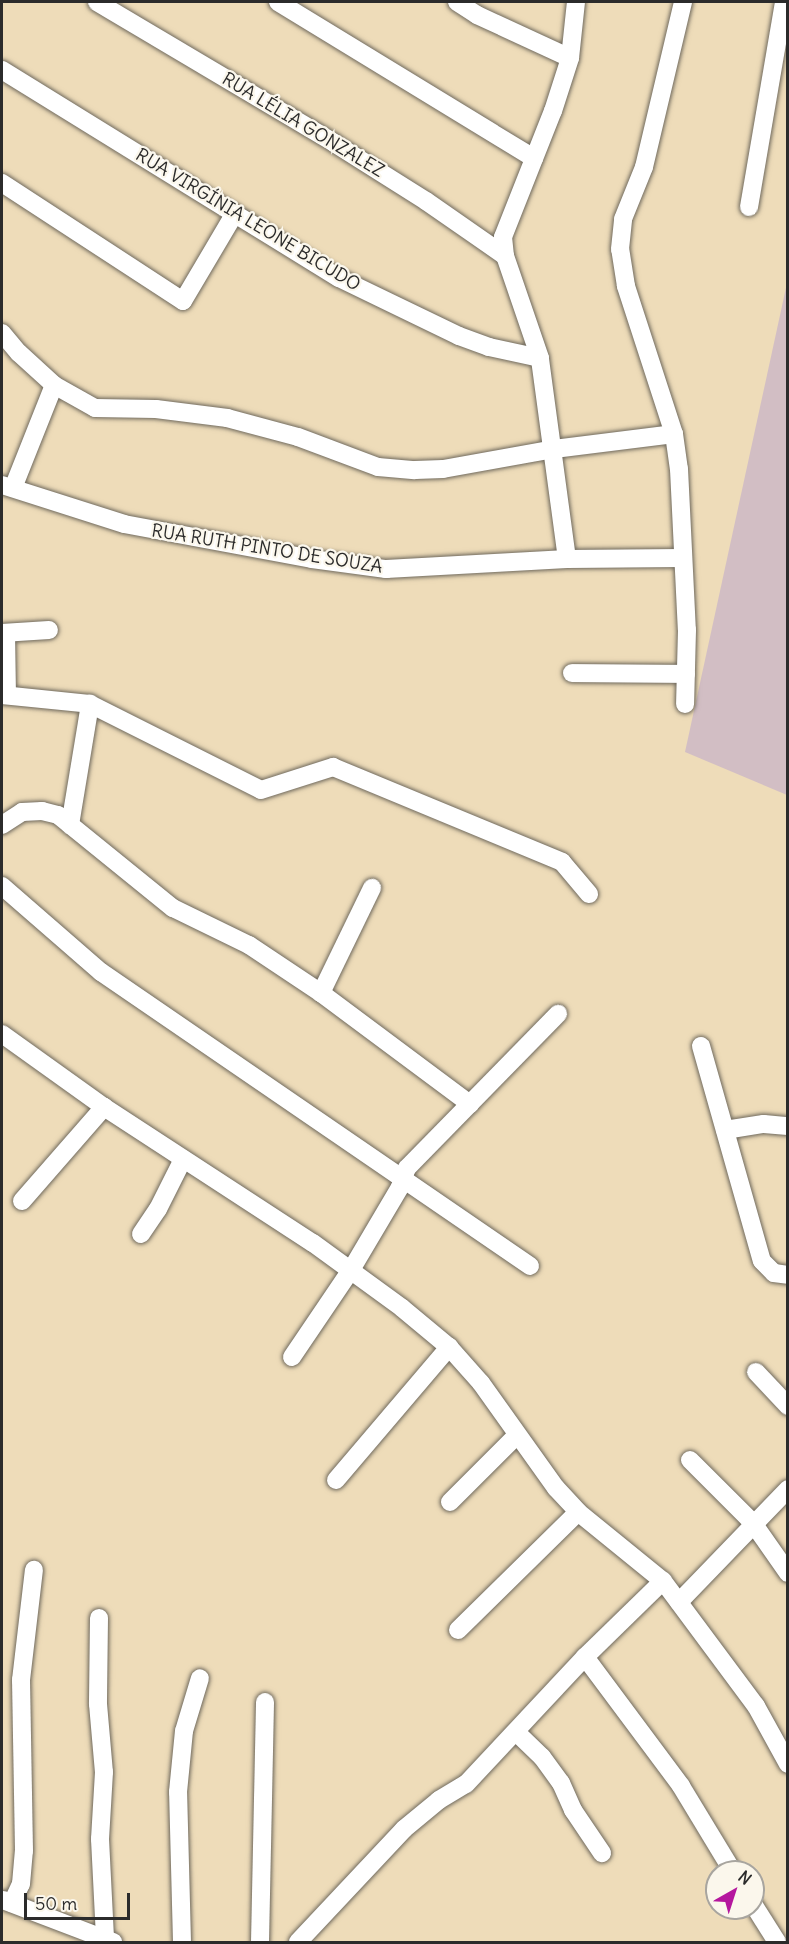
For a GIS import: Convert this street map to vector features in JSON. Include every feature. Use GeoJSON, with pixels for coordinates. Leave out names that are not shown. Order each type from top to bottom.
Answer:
{"type":"FeatureCollection","features":[{"type":"Feature","properties":{"kind":"street","name":"RUA LÉLIA GONZALEZ"},"geometry":{"type":"LineString","coordinates":[[97,2],[362,161],[426,201],[505,256]]}},
{"type":"Feature","properties":{"kind":"street"},"geometry":{"type":"LineString","coordinates":[[278,2],[534,158]]}},
{"type":"Feature","properties":{"kind":"street"},"geometry":{"type":"LineString","coordinates":[[457,2],[477,15],[570,58]]}},
{"type":"Feature","properties":{"kind":"street"},"geometry":{"type":"LineString","coordinates":[[567,559],[540,358],[505,256],[504,229],[553,111],[570,58],[576,2]]}},
{"type":"Feature","properties":{"kind":"street"},"geometry":{"type":"LineString","coordinates":[[683,2],[644,167],[622,219],[620,249],[626,286],[674,434],[687,630],[685,704]]}},
{"type":"Feature","properties":{"kind":"street"},"geometry":{"type":"LineString","coordinates":[[749,207],[783,2]]}},
{"type":"Feature","properties":{"kind":"street","name":"RUA VIRGÍNIA LEONE BICUDO"},"geometry":{"type":"LineString","coordinates":[[2,70],[339,278],[459,336],[489,347],[540,358]]}},
{"type":"Feature","properties":{"kind":"street"},"geometry":{"type":"LineString","coordinates":[[2,183],[183,301],[235,213]]}},
{"type":"Feature","properties":{"kind":"street"},"geometry":{"type":"LineString","coordinates":[[2,333],[19,353],[54,385],[74,399],[95,408],[156,409],[227,418],[298,437],[378,467],[415,470],[443,469],[554,449],[674,434]]}},
{"type":"Feature","properties":{"kind":"street"},"geometry":{"type":"LineString","coordinates":[[7,486],[54,385]]}},
{"type":"Feature","properties":{"kind":"street","name":"RUA RUTH PINTO DE SOUZA"},"geometry":{"type":"LineString","coordinates":[[7,486],[124,524],[312,559],[386,569],[567,559],[683,558]]}},
{"type":"Feature","properties":{"kind":"street"},"geometry":{"type":"LineString","coordinates":[[49,630],[4,633],[4,695],[90,704],[261,790],[333,767],[561,862],[588,894]]}},
{"type":"Feature","properties":{"kind":"street"},"geometry":{"type":"LineString","coordinates":[[572,673],[686,674]]}},
{"type":"Feature","properties":{"kind":"street"},"geometry":{"type":"LineString","coordinates":[[70,825],[90,704]]}},
{"type":"Feature","properties":{"kind":"street"},"geometry":{"type":"LineString","coordinates":[[2,825],[22,812],[42,811],[58,815],[173,908],[249,945],[321,993],[470,1104]]}},
{"type":"Feature","properties":{"kind":"street"},"geometry":{"type":"LineString","coordinates":[[2,885],[101,972],[404,1177],[530,1266]]}},
{"type":"Feature","properties":{"kind":"street"},"geometry":{"type":"LineString","coordinates":[[321,993],[372,888]]}},
{"type":"Feature","properties":{"kind":"street"},"geometry":{"type":"LineString","coordinates":[[292,1357],[351,1270],[407,1168],[558,1014]]}},
{"type":"Feature","properties":{"kind":"street"},"geometry":{"type":"LineString","coordinates":[[2,1034],[105,1107],[351,1270],[449,1347],[481,1383],[556,1488],[578,1512],[663,1581],[756,1706],[788,1764]]}},
{"type":"Feature","properties":{"kind":"street"},"geometry":{"type":"LineString","coordinates":[[701,1046],[762,1261],[774,1273],[788,1275]]}},
{"type":"Feature","properties":{"kind":"street"},"geometry":{"type":"LineString","coordinates":[[22,1201],[105,1107]]}},
{"type":"Feature","properties":{"kind":"street"},"geometry":{"type":"LineString","coordinates":[[725,1130],[764,1124],[788,1126]]}},
{"type":"Feature","properties":{"kind":"street"},"geometry":{"type":"LineString","coordinates":[[141,1234],[158,1209],[183,1159]]}},
{"type":"Feature","properties":{"kind":"street"},"geometry":{"type":"LineString","coordinates":[[336,1480],[449,1347]]}},
{"type":"Feature","properties":{"kind":"street"},"geometry":{"type":"LineString","coordinates":[[756,1372],[788,1406]]}},
{"type":"Feature","properties":{"kind":"street"},"geometry":{"type":"LineString","coordinates":[[450,1502],[518,1435]]}},
{"type":"Feature","properties":{"kind":"street"},"geometry":{"type":"LineString","coordinates":[[690,1460],[753,1523],[788,1573]]}},
{"type":"Feature","properties":{"kind":"street"},"geometry":{"type":"LineString","coordinates":[[679,1602],[788,1489]]}},
{"type":"Feature","properties":{"kind":"street"},"geometry":{"type":"LineString","coordinates":[[458,1630],[578,1512]]}},
{"type":"Feature","properties":{"kind":"street"},"geometry":{"type":"LineString","coordinates":[[34,1570],[21,1680],[24,1851],[21,1884],[7,1901],[109,1941],[100,1839],[104,1772],[98,1704],[99,1618]]}},
{"type":"Feature","properties":{"kind":"street"},"geometry":{"type":"LineString","coordinates":[[298,1942],[404,1829],[439,1800],[466,1784],[585,1657],[663,1581]]}},
{"type":"Feature","properties":{"kind":"street"},"geometry":{"type":"LineString","coordinates":[[585,1657],[681,1786],[727,1860]]}},
{"type":"Feature","properties":{"kind":"street"},"geometry":{"type":"LineString","coordinates":[[182,1942],[178,1792],[184,1731],[200,1678]]}},
{"type":"Feature","properties":{"kind":"street"},"geometry":{"type":"LineString","coordinates":[[260,1942],[264,1702]]}},
{"type":"Feature","properties":{"kind":"street"},"geometry":{"type":"LineString","coordinates":[[516,1732],[542,1757],[561,1783],[573,1810],[602,1853]]}},
{"type":"Feature","properties":{"kind":"street"},"geometry":{"type":"LineString","coordinates":[[763,1920],[777,1942]]}},
{"type":"Feature","properties":{"kind":"shaded area"},"geometry":{"type":"Polygon","coordinates":[[[787,283],[787,795],[685,752],[787,283]]]}}]}
